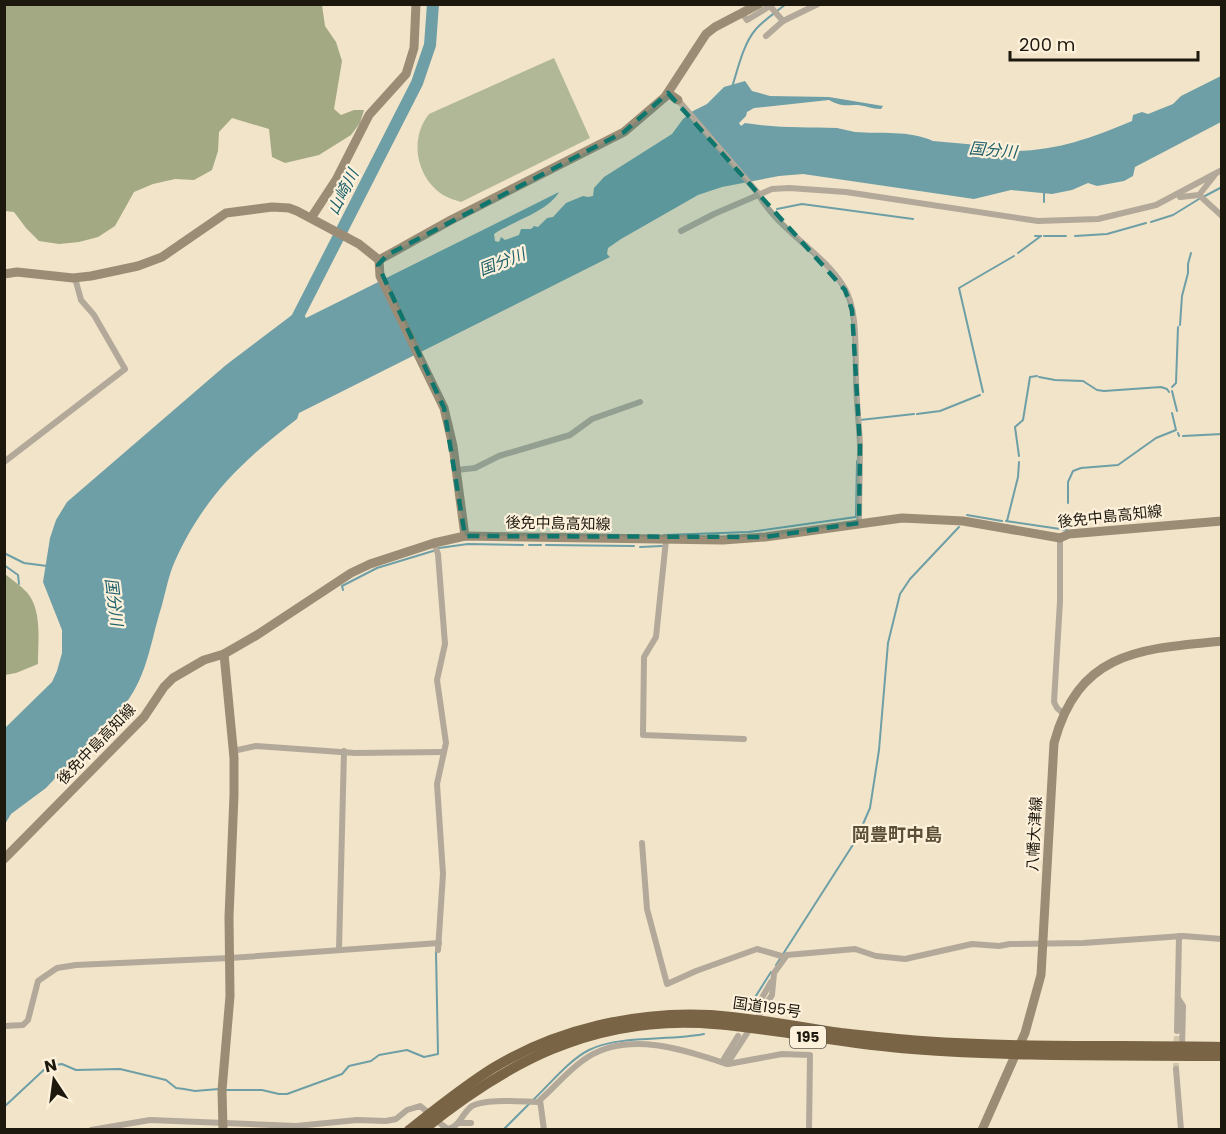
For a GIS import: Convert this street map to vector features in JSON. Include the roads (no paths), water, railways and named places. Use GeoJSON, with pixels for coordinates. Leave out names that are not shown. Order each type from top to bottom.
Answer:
{"type":"FeatureCollection","features":[{"type":"Feature","properties":{"kind":"highway","name":"国道195号"},"geometry":{"type":"LineString","coordinates":[[409,1130],[433,1116],[494,1067],[535,1046],[596,1026],[655,1016],[710,1015],[884,1038],[1017,1049],[1182,1051],[1221,1047]]}},
{"type":"Feature","properties":{"kind":"highway","name":"国道195号"},"geometry":{"type":"LineString","coordinates":[[1182,1051],[1221,1056]]}},
{"type":"Feature","properties":{"kind":"highway","name":"国道195号"},"geometry":{"type":"LineString","coordinates":[[423,1130],[433,1116]]}},
{"type":"Feature","properties":{"kind":"main road"},"geometry":{"type":"LineString","coordinates":[[311,218],[336,180],[369,115],[406,74],[414,48],[416,4]]}},
{"type":"Feature","properties":{"kind":"main road"},"geometry":{"type":"LineString","coordinates":[[379,265],[451,220],[624,132],[650,112],[668,93],[706,34],[759,4]]}},
{"type":"Feature","properties":{"kind":"main road"},"geometry":{"type":"LineString","coordinates":[[668,93],[678,100]]}},
{"type":"Feature","properties":{"kind":"main road"},"geometry":{"type":"LineString","coordinates":[[4,274],[17,272],[75,278],[107,273],[155,260],[173,251],[219,216],[234,211],[289,208],[346,236],[379,265],[444,408],[457,470],[465,536]]}},
{"type":"Feature","properties":{"kind":"main road","name":"後免中島高知線"},"geometry":{"type":"LineString","coordinates":[[4,859],[144,717],[167,682],[204,660],[224,654],[257,635],[351,573],[370,564],[434,543],[465,536],[723,540],[765,537],[896,519],[936,518],[1060,538],[1069,534],[1221,522]]}},
{"type":"Feature","properties":{"kind":"main road","name":"八幡大津線"},"geometry":{"type":"LineString","coordinates":[[982,1130],[1017,1049],[1038,988],[1044,944],[1054,743],[1065,714],[1081,687],[1096,671],[1109,663],[1131,653],[1221,641]]}},
{"type":"Feature","properties":{"kind":"main road"},"geometry":{"type":"LineString","coordinates":[[223,1126],[222,1090],[228,1029],[229,917],[234,795],[233,751],[224,654]]}},
{"type":"Feature","properties":{"kind":"street"},"geometry":{"type":"LineString","coordinates":[[766,36],[781,19],[818,4]]}},
{"type":"Feature","properties":{"kind":"street"},"geometry":{"type":"LineString","coordinates":[[742,13],[747,20],[770,6],[781,19]]}},
{"type":"Feature","properties":{"kind":"street"},"geometry":{"type":"LineString","coordinates":[[678,100],[784,226],[824,262],[844,287],[852,310],[860,446],[859,523]]}},
{"type":"Feature","properties":{"kind":"street"},"geometry":{"type":"LineString","coordinates":[[1174,197],[1199,195],[1219,172]]}},
{"type":"Feature","properties":{"kind":"street"},"geometry":{"type":"LineString","coordinates":[[681,231],[772,189],[818,189],[1019,219],[1066,222],[1098,219],[1139,210],[1174,197],[1219,172]]}},
{"type":"Feature","properties":{"kind":"street"},"geometry":{"type":"LineString","coordinates":[[1199,195],[1221,216]]}},
{"type":"Feature","properties":{"kind":"street"},"geometry":{"type":"LineString","coordinates":[[4,462],[125,369],[94,315],[81,300],[75,278]]}},
{"type":"Feature","properties":{"kind":"street"},"geometry":{"type":"LineString","coordinates":[[457,470],[475,468],[499,456],[570,435],[591,419],[640,402]]}},
{"type":"Feature","properties":{"kind":"street"},"geometry":{"type":"LineString","coordinates":[[1060,538],[1060,601],[1054,702],[1057,708],[1065,714]]}},
{"type":"Feature","properties":{"kind":"street"},"geometry":{"type":"LineString","coordinates":[[666,540],[656,637],[644,657],[644,735],[744,739]]}},
{"type":"Feature","properties":{"kind":"street"},"geometry":{"type":"LineString","coordinates":[[4,1026],[24,1025],[28,1020],[38,981],[57,968],[339,950],[439,947],[443,874],[437,784],[446,743],[437,680],[446,644],[438,554],[434,543]]}},
{"type":"Feature","properties":{"kind":"street"},"geometry":{"type":"LineString","coordinates":[[233,751],[256,746],[355,753],[444,753]]}},
{"type":"Feature","properties":{"kind":"street"},"geometry":{"type":"LineString","coordinates":[[339,950],[344,751]]}},
{"type":"Feature","properties":{"kind":"street"},"geometry":{"type":"LineString","coordinates":[[642,843],[647,909],[667,984],[757,949],[783,957],[848,949],[876,956],[905,959],[972,944],[999,946],[1179,936],[1221,939]]}},
{"type":"Feature","properties":{"kind":"street"},"geometry":{"type":"LineString","coordinates":[[1178,1031],[1179,936]]}},
{"type":"Feature","properties":{"kind":"street"},"geometry":{"type":"LineString","coordinates":[[725,1063],[772,995],[774,973],[783,957]]}},
{"type":"Feature","properties":{"kind":"street"},"geometry":{"type":"LineString","coordinates":[[1178,997],[1183,1006],[1182,1051]]}},
{"type":"Feature","properties":{"kind":"street"},"geometry":{"type":"LineString","coordinates":[[725,1063],[738,1036]]}},
{"type":"Feature","properties":{"kind":"street"},"geometry":{"type":"LineString","coordinates":[[460,1123],[465,1112],[479,1103],[535,1102],[578,1064],[596,1053],[618,1047],[663,1045],[725,1063],[782,1054],[810,1055],[809,1130]]}},
{"type":"Feature","properties":{"kind":"street"},"geometry":{"type":"LineString","coordinates":[[1176,1069],[1181,1130]]}},
{"type":"Feature","properties":{"kind":"street"},"geometry":{"type":"LineString","coordinates":[[535,1102],[544,1130]]}},
{"type":"Feature","properties":{"kind":"street"},"geometry":{"type":"LineString","coordinates":[[91,1130],[150,1120],[223,1126],[296,1126],[357,1120],[386,1121],[396,1119],[406,1110],[420,1106],[441,1126],[449,1129],[460,1123],[471,1123]]}},
{"type":"Feature","properties":{"kind":"water","name":"国分川"},"geometry":{"type":"Polygon","coordinates":[[[1221,76],[1221,122],[1135,167],[1133,176],[1124,181],[1097,186],[1088,183],[1072,190],[1052,194],[1011,190],[974,199],[803,174],[779,176],[722,187],[698,195],[608,248],[607,254],[610,257],[299,413],[297,419],[260,449],[227,481],[198,518],[186,538],[171,571],[144,668],[126,703],[46,788],[11,814],[5,824],[4,729],[52,682],[62,653],[62,630],[43,582],[50,538],[56,520],[67,502],[226,365],[292,315],[304,315],[306,318],[559,192],[547,205],[494,234],[495,241],[499,242],[501,237],[505,240],[519,235],[521,229],[538,227],[547,218],[553,217],[566,203],[583,196],[593,196],[594,188],[604,177],[672,134],[683,119],[707,104],[724,87],[745,81],[752,91],[770,96],[829,97],[883,106],[881,109],[843,105],[829,100],[754,108],[747,112],[739,123],[741,126],[745,123],[904,134],[933,141],[1000,147],[997,151],[1016,151],[1050,148],[1098,134],[1132,121],[1133,115],[1142,112],[1148,114],[1173,104],[1181,96],[1221,76]]]}},
{"type":"Feature","properties":{"kind":"waterway","name":"山崎川"},"geometry":{"type":"LineString","coordinates":[[292,328],[417,83],[430,45],[433,4]]}},
{"type":"Feature","properties":{"kind":"waterway"},"geometry":{"type":"LineString","coordinates":[[732,87],[741,57],[751,35],[786,4]]}},
{"type":"Feature","properties":{"kind":"waterway"},"geometry":{"type":"LineString","coordinates":[[1203,197],[1222,187]]}},
{"type":"Feature","properties":{"kind":"waterway"},"geometry":{"type":"LineString","coordinates":[[1044,191],[1044,202]]}},
{"type":"Feature","properties":{"kind":"waterway"},"geometry":{"type":"LineString","coordinates":[[1151,222],[1173,215],[1199,199]]}},
{"type":"Feature","properties":{"kind":"waterway"},"geometry":{"type":"LineString","coordinates":[[777,209],[802,204],[913,219]]}},
{"type":"Feature","properties":{"kind":"waterway"},"geometry":{"type":"LineString","coordinates":[[1075,236],[1107,234],[1146,223]]}},
{"type":"Feature","properties":{"kind":"waterway"},"geometry":{"type":"LineString","coordinates":[[1035,236],[1041,236]]}},
{"type":"Feature","properties":{"kind":"waterway"},"geometry":{"type":"LineString","coordinates":[[1018,253],[1041,236]]}},
{"type":"Feature","properties":{"kind":"waterway"},"geometry":{"type":"LineString","coordinates":[[1044,236],[1066,236]]}},
{"type":"Feature","properties":{"kind":"waterway"},"geometry":{"type":"LineString","coordinates":[[1180,325],[1182,296],[1191,253]]}},
{"type":"Feature","properties":{"kind":"waterway"},"geometry":{"type":"LineString","coordinates":[[983,392],[959,288],[1014,256]]}},
{"type":"Feature","properties":{"kind":"waterway"},"geometry":{"type":"LineString","coordinates":[[1172,387],[1176,383],[1178,327]]}},
{"type":"Feature","properties":{"kind":"waterway"},"geometry":{"type":"LineString","coordinates":[[1019,456],[1015,427],[1023,420],[1030,377],[1037,376]]}},
{"type":"Feature","properties":{"kind":"waterway"},"geometry":{"type":"LineString","coordinates":[[1039,377],[1083,381],[1097,390],[1104,391],[1161,387],[1169,392]]}},
{"type":"Feature","properties":{"kind":"waterway"},"geometry":{"type":"LineString","coordinates":[[1172,391],[1177,411]]}},
{"type":"Feature","properties":{"kind":"waterway"},"geometry":{"type":"LineString","coordinates":[[917,414],[940,411],[980,395]]}},
{"type":"Feature","properties":{"kind":"waterway"},"geometry":{"type":"LineString","coordinates":[[1068,503],[1068,482],[1073,471],[1081,468],[1118,465],[1156,438],[1176,430],[1172,413]]}},
{"type":"Feature","properties":{"kind":"waterway"},"geometry":{"type":"LineString","coordinates":[[860,420],[914,414]]}},
{"type":"Feature","properties":{"kind":"waterway"},"geometry":{"type":"LineString","coordinates":[[1183,436],[1222,434]]}},
{"type":"Feature","properties":{"kind":"waterway"},"geometry":{"type":"LineString","coordinates":[[664,535],[749,532],[856,517],[857,461]]}},
{"type":"Feature","properties":{"kind":"waterway"},"geometry":{"type":"LineString","coordinates":[[1007,521],[1018,477],[1019,462]]}},
{"type":"Feature","properties":{"kind":"waterway"},"geometry":{"type":"LineString","coordinates":[[967,515],[1002,521]]}},
{"type":"Feature","properties":{"kind":"waterway"},"geometry":{"type":"LineString","coordinates":[[1006,521],[1067,530]]}},
{"type":"Feature","properties":{"kind":"waterway"},"geometry":{"type":"LineString","coordinates":[[776,965],[856,840],[870,808],[879,750],[888,643],[900,594],[910,579],[959,527]]}},
{"type":"Feature","properties":{"kind":"waterway"},"geometry":{"type":"LineString","coordinates":[[439,548],[468,544],[523,545]]}},
{"type":"Feature","properties":{"kind":"waterway"},"geometry":{"type":"LineString","coordinates":[[529,545],[541,545]]}},
{"type":"Feature","properties":{"kind":"waterway"},"geometry":{"type":"LineString","coordinates":[[546,545],[634,546]]}},
{"type":"Feature","properties":{"kind":"waterway"},"geometry":{"type":"LineString","coordinates":[[640,547],[662,546]]}},
{"type":"Feature","properties":{"kind":"waterway"},"geometry":{"type":"LineString","coordinates":[[343,590],[342,586],[377,568],[433,551]]}},
{"type":"Feature","properties":{"kind":"waterway"},"geometry":{"type":"LineString","coordinates":[[4,553],[24,563],[47,566]]}},
{"type":"Feature","properties":{"kind":"waterway"},"geometry":{"type":"LineString","coordinates":[[4,565],[18,575],[19,584]]}},
{"type":"Feature","properties":{"kind":"waterway"},"geometry":{"type":"LineString","coordinates":[[225,1090],[262,1090],[287,1094],[342,1074],[349,1066],[371,1061],[379,1055],[407,1050],[424,1057],[438,1054],[436,952]]}},
{"type":"Feature","properties":{"kind":"waterway"},"geometry":{"type":"LineString","coordinates":[[746,1007],[752,1002],[771,972]]}},
{"type":"Feature","properties":{"kind":"waterway"},"geometry":{"type":"LineString","coordinates":[[533,1100],[574,1060],[601,1045],[629,1040],[704,1034]]}},
{"type":"Feature","properties":{"kind":"waterway"},"geometry":{"type":"LineString","coordinates":[[4,1107],[48,1066],[62,1064],[76,1070],[120,1069],[166,1080],[176,1088],[195,1091],[219,1089]]}},
{"type":"Feature","properties":{"kind":"waterway"},"geometry":{"type":"LineString","coordinates":[[503,1130],[529,1104]]}},
{"type":"Feature","properties":{"kind":"tunnel"},"geometry":{"type":"LineString","coordinates":[[1176,1069],[1177,1031]]}},
{"type":"Feature","properties":{"kind":"district","name":"岡豊町中島"},"geometry":{"type":"Point","coordinates":[897,834]}}]}
